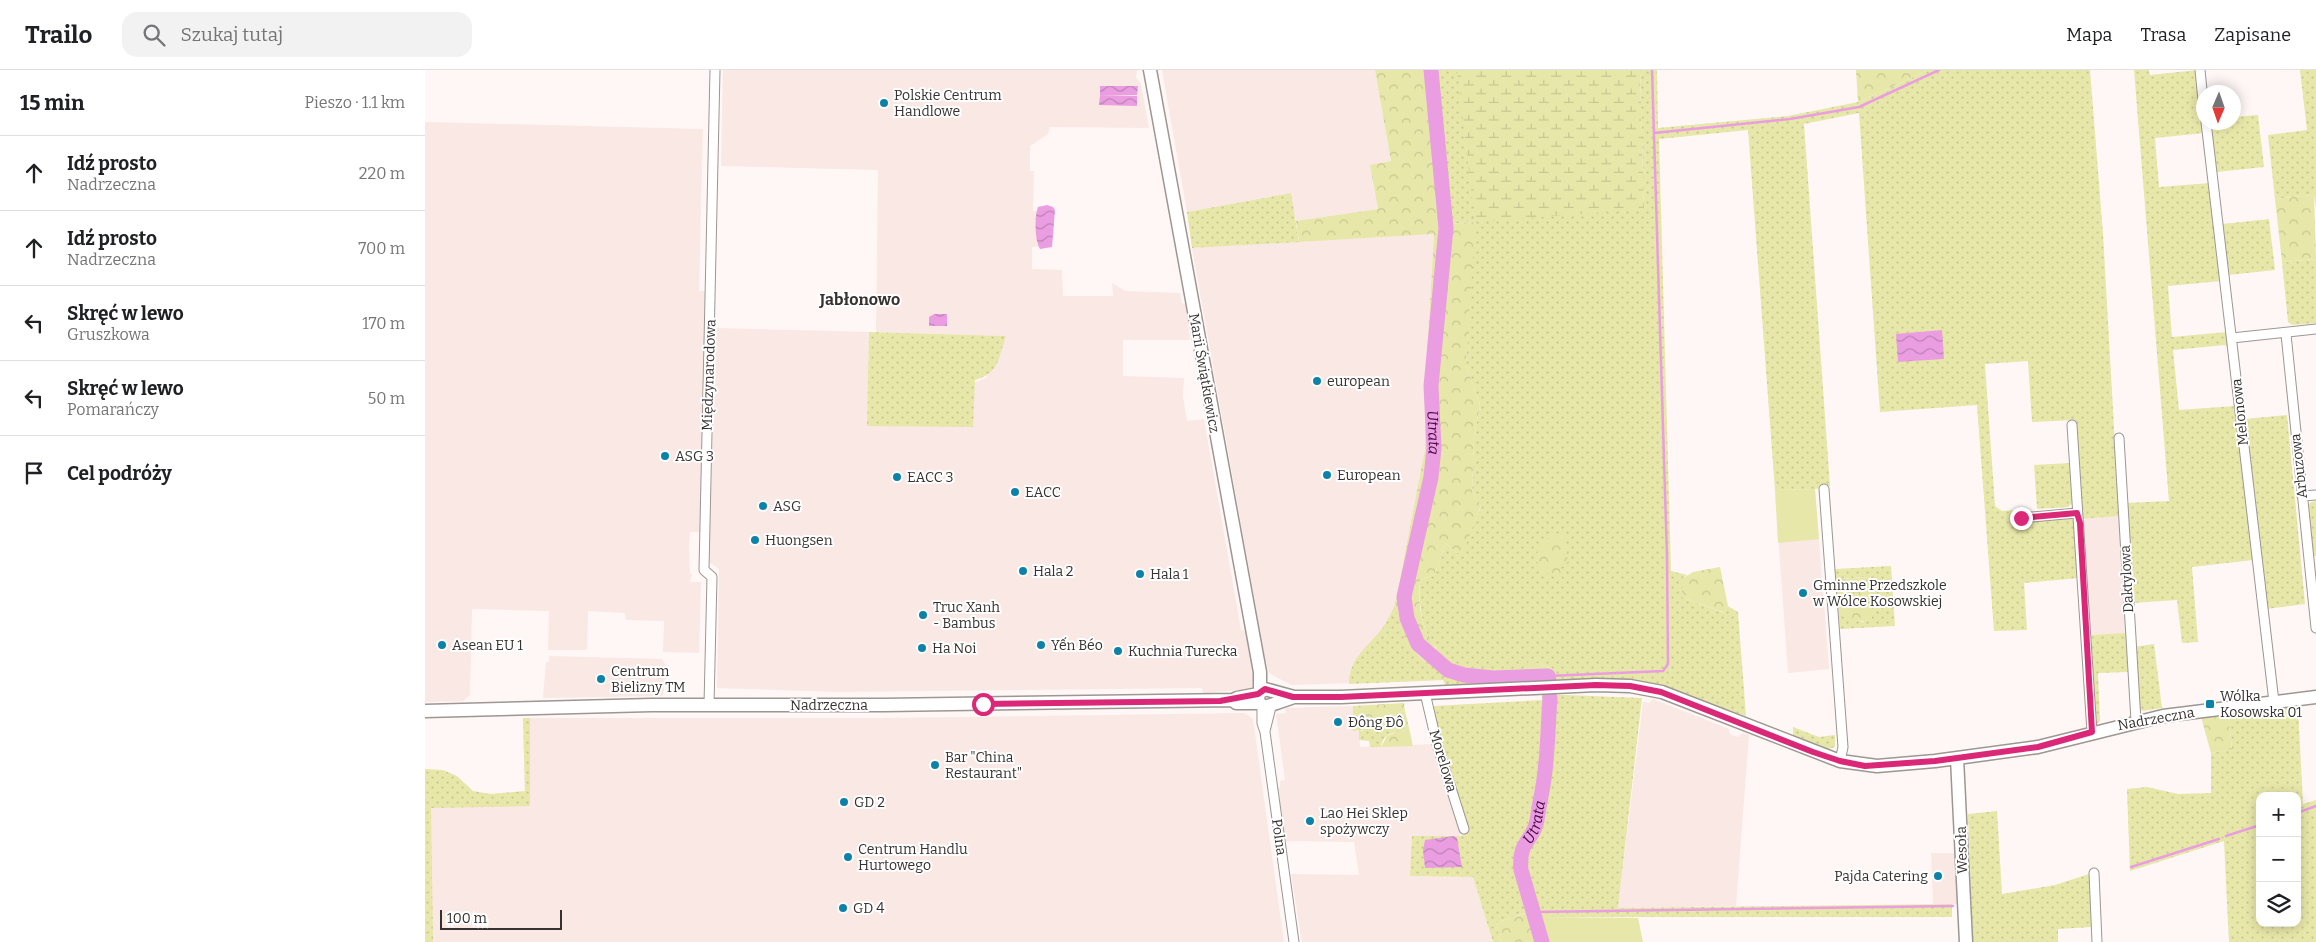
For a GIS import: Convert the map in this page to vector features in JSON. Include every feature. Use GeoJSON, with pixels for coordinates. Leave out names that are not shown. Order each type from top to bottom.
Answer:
{"type":"FeatureCollection","features":[{"type":"Feature","properties":{"kind":"street","name":"Międzynarodowa"},"geometry":{"type":"LineString","coordinates":[[709,705],[712,577],[704,570],[715,70]]}},
{"type":"Feature","properties":{"kind":"street","name":"Marii Świątkiewicz"},"geometry":{"type":"LineString","coordinates":[[1150,70],[1261,675],[1264,677],[1266,698]]}},
{"type":"Feature","properties":{"kind":"street"},"geometry":{"type":"LineString","coordinates":[[2200,70],[2202,85]]}},
{"type":"Feature","properties":{"kind":"street","name":"Melonowa"},"geometry":{"type":"LineString","coordinates":[[2207,130],[2274,702]]}},
{"type":"Feature","properties":{"kind":"street"},"geometry":{"type":"LineString","coordinates":[[2232,338],[2286,334],[2316,329]]}},
{"type":"Feature","properties":{"kind":"street","name":"Arbuzowa"},"geometry":{"type":"LineString","coordinates":[[2286,334],[2316,628]]}},
{"type":"Feature","properties":{"kind":"street"},"geometry":{"type":"LineString","coordinates":[[2072,425],[2077,513],[2080,523],[2092,732]]}},
{"type":"Feature","properties":{"kind":"street","name":"Daktylowa"},"geometry":{"type":"LineString","coordinates":[[2119,438],[2136,721]]}},
{"type":"Feature","properties":{"kind":"street"},"geometry":{"type":"LineString","coordinates":[[1824,489],[1843,747],[1840,761]]}},
{"type":"Feature","properties":{"kind":"street"},"geometry":{"type":"LineString","coordinates":[[2302,496],[2316,495]]}},
{"type":"Feature","properties":{"kind":"street"},"geometry":{"type":"LineString","coordinates":[[2021,518],[2077,513]]}},
{"type":"Feature","properties":{"kind":"street","name":"Nadrzeczna"},"geometry":{"type":"LineString","coordinates":[[425,711],[553,706],[884,705],[1233,700],[1236,703],[1266,698],[1425,694],[1596,685],[1641,687],[1672,695],[1840,761],[1877,766],[2038,747],[2136,721],[2163,716],[2316,697]]}},
{"type":"Feature","properties":{"kind":"street","name":"Morelowa"},"geometry":{"type":"LineString","coordinates":[[1425,694],[1437,744],[1465,829]]}},
{"type":"Feature","properties":{"kind":"street","name":"Polna"},"geometry":{"type":"LineString","coordinates":[[1266,698],[1262,723],[1265,732],[1294,942]]}},
{"type":"Feature","properties":{"kind":"street","name":"Wesoła"},"geometry":{"type":"LineString","coordinates":[[1957,758],[1966,942]]}},
{"type":"Feature","properties":{"kind":"street"},"geometry":{"type":"LineString","coordinates":[[2094,873],[2097,942]]}},
{"type":"Feature","properties":{"kind":"shaded area"},"geometry":{"type":"Polygon","coordinates":[[[723,70],[1137,70],[1136,77],[1141,84],[1149,128],[1050,127],[1048,134],[1030,146],[1030,171],[1034,171],[1033,211],[1037,211],[1038,247],[1032,247],[1032,269],[1062,270],[1063,296],[1113,296],[1112,283],[1125,291],[1180,293],[1182,303],[1186,305],[1190,340],[1123,340],[1123,376],[1184,378],[1183,397],[1187,421],[1204,419],[1241,630],[1245,630],[1255,684],[1252,689],[1203,693],[1202,688],[838,692],[717,688],[719,569],[709,562],[716,328],[869,332],[867,425],[986,378],[1006,336],[876,332],[878,170],[721,166],[723,70]]]}},
{"type":"Feature","properties":{"kind":"shaded area"},"geometry":{"type":"Polygon","coordinates":[[[1162,70],[1375,70],[1391,161],[1370,165],[1378,209],[1296,221],[1290,193],[1187,212],[1162,70]]]}},
{"type":"Feature","properties":{"kind":"shaded area"},"geometry":{"type":"Polygon","coordinates":[[[425,122],[703,129],[699,291],[708,291],[703,532],[690,532],[689,546],[690,573],[692,574],[690,582],[701,582],[699,653],[663,652],[664,621],[626,620],[625,613],[588,611],[587,650],[548,650],[549,611],[472,609],[470,695],[463,701],[425,702],[425,122]]]}},
{"type":"Feature","properties":{"kind":"shaded area","name":"European"},"geometry":{"type":"Polygon","coordinates":[[[1434,234],[1425,389],[1425,449],[1395,605],[1444,680],[1291,685],[1269,673],[1264,653],[1192,248],[1434,234]]]}},
{"type":"Feature","properties":{"kind":"shaded area","name":"Gminne Przedszkole w Wólce Kosowskiej"},"geometry":{"type":"Polygon","coordinates":[[[1815,489],[1829,669],[1788,673],[1775,490],[1815,489]]]}},
{"type":"Feature","properties":{"kind":"shaded area"},"geometry":{"type":"Polygon","coordinates":[[[2119,516],[2126,633],[2090,635],[2083,522],[2086,518],[2119,516]]]}},
{"type":"Feature","properties":{"kind":"shaded area"},"geometry":{"type":"Polygon","coordinates":[[[549,656],[662,659],[667,667],[663,696],[543,698],[546,662],[549,662],[549,656]]]}},
{"type":"Feature","properties":{"kind":"shaded area"},"geometry":{"type":"Polygon","coordinates":[[[1653,699],[1729,729],[1730,734],[1735,736],[1738,737],[1743,733],[1749,735],[1736,906],[1618,908],[1643,702],[1649,703],[1653,699]]]}},
{"type":"Feature","properties":{"kind":"shaded area"},"geometry":{"type":"Polygon","coordinates":[[[1353,706],[1353,730],[1359,731],[1360,747],[1434,744],[1461,836],[1412,836],[1411,876],[1473,877],[1493,942],[1302,942],[1291,874],[1359,875],[1354,842],[1286,841],[1278,788],[1280,787],[1280,781],[1285,780],[1276,714],[1286,713],[1285,708],[1353,706]]]}},
{"type":"Feature","properties":{"kind":"shaded area","name":"Centrum Handlu Hurtowego"},"geometry":{"type":"Polygon","coordinates":[[[1245,713],[1253,719],[1284,942],[425,942],[425,801],[525,798],[523,718],[884,718],[1245,713]]]}},
{"type":"Feature","properties":{"kind":"shaded area"},"geometry":{"type":"Polygon","coordinates":[[[1931,853],[1956,853],[1957,904],[1933,904],[1931,853]]]}},
{"type":"Feature","properties":{"kind":"green space"},"geometry":{"type":"Polygon","coordinates":[[[1375,70],[1436,70],[1449,224],[1475,222],[1466,365],[1480,405],[1474,437],[1472,494],[1481,505],[1463,553],[1457,553],[1446,543],[1434,575],[1420,580],[1419,598],[1423,624],[1436,646],[1426,662],[1406,643],[1395,605],[1425,449],[1425,389],[1434,234],[1299,242],[1296,221],[1378,209],[1370,165],[1391,161],[1375,70]]]}},
{"type":"Feature","properties":{"kind":"green space"},"geometry":{"type":"Polygon","coordinates":[[[1436,70],[1459,70],[1644,209],[1640,70],[1657,70],[1658,128],[1788,116],[1858,102],[1929,70],[2090,70],[2103,234],[2119,516],[2080,519],[2075,420],[2032,422],[2028,361],[1985,364],[1995,506],[2002,511],[2015,510],[2018,521],[2072,519],[2076,522],[2079,578],[2024,583],[2027,630],[1994,631],[1977,405],[1880,412],[1859,113],[1804,124],[1830,486],[1815,489],[1775,490],[1748,130],[1659,139],[1671,571],[1687,575],[1682,579],[1682,597],[1724,613],[1728,606],[1738,612],[1746,716],[1633,681],[1604,679],[1553,682],[1552,669],[1537,663],[1524,671],[1525,684],[1446,686],[1443,680],[1349,684],[1355,660],[1382,629],[1395,605],[1406,643],[1425,662],[1435,651],[1436,646],[1427,632],[1422,615],[1420,580],[1434,575],[1446,543],[1457,553],[1469,535],[1481,506],[1472,494],[1474,437],[1480,405],[1466,365],[1474,222],[1449,224],[1436,70]]]}},
{"type":"Feature","properties":{"kind":"green space"},"geometry":{"type":"Polygon","coordinates":[[[1457,70],[1640,70],[1644,209],[1475,222],[1457,70]]]}},
{"type":"Feature","properties":{"kind":"green space"},"geometry":{"type":"Polygon","coordinates":[[[1856,70],[1929,70],[1858,102],[1856,70]]]}},
{"type":"Feature","properties":{"kind":"green space"},"geometry":{"type":"Polygon","coordinates":[[[2134,70],[2149,70],[2150,75],[2198,70],[2199,85],[2196,85],[2196,130],[2204,130],[2204,133],[2155,138],[2159,187],[2210,183],[2221,281],[2168,286],[2172,337],[2227,332],[2228,348],[2225,345],[2173,350],[2179,410],[2235,406],[2253,560],[2192,567],[2198,642],[2182,643],[2177,600],[2132,603],[2126,503],[2169,501],[2134,70]]]}},
{"type":"Feature","properties":{"kind":"green space"},"geometry":{"type":"Polygon","coordinates":[[[2300,70],[2316,70],[2316,208],[2314,195],[2275,199],[2268,135],[2307,130],[2300,70]]]}},
{"type":"Feature","properties":{"kind":"green space"},"geometry":{"type":"Polygon","coordinates":[[[2258,115],[2264,167],[2217,172],[2212,130],[2241,130],[2241,116],[2258,115]]]}},
{"type":"Feature","properties":{"kind":"green space"},"geometry":{"type":"Polygon","coordinates":[[[1291,193],[1299,242],[1192,248],[1187,212],[1291,193]]]}},
{"type":"Feature","properties":{"kind":"green space"},"geometry":{"type":"Polygon","coordinates":[[[2314,195],[2316,259],[2282,262],[2275,199],[2314,195]]]}},
{"type":"Feature","properties":{"kind":"green space"},"geometry":{"type":"Polygon","coordinates":[[[2269,219],[2275,270],[2228,275],[2223,224],[2269,219]]]}},
{"type":"Feature","properties":{"kind":"green space"},"geometry":{"type":"Polygon","coordinates":[[[2316,259],[2316,323],[2292,325],[2288,322],[2282,262],[2316,259]]]}},
{"type":"Feature","properties":{"kind":"green space"},"geometry":{"type":"Polygon","coordinates":[[[869,332],[1006,336],[994,369],[975,380],[973,427],[867,426],[869,332]]]}},
{"type":"Feature","properties":{"kind":"green space"},"geometry":{"type":"Polygon","coordinates":[[[2287,415],[2305,604],[2266,609],[2245,419],[2287,415]]]}},
{"type":"Feature","properties":{"kind":"green space"},"geometry":{"type":"Polygon","coordinates":[[[2070,463],[2072,503],[2068,507],[2037,509],[2034,465],[2070,463]]]}},
{"type":"Feature","properties":{"kind":"green space"},"geometry":{"type":"Polygon","coordinates":[[[1815,489],[1819,539],[1778,543],[1775,490],[1815,489]]]}},
{"type":"Feature","properties":{"kind":"green space"},"geometry":{"type":"Polygon","coordinates":[[[2316,501],[2316,556],[2313,556],[2307,507],[2311,502],[2316,501]]]}},
{"type":"Feature","properties":{"kind":"green space"},"geometry":{"type":"Polygon","coordinates":[[[1552,532],[1564,535],[1566,548],[1559,550],[1559,556],[1567,552],[1568,562],[1560,565],[1562,579],[1539,570],[1536,555],[1552,532]]]}},
{"type":"Feature","properties":{"kind":"green space"},"geometry":{"type":"Polygon","coordinates":[[[1891,566],[1895,626],[1840,629],[1839,616],[1849,616],[1862,622],[1872,618],[1868,609],[1871,602],[1868,577],[1836,579],[1835,569],[1891,566]]]}},
{"type":"Feature","properties":{"kind":"green space"},"geometry":{"type":"Polygon","coordinates":[[[1720,567],[1728,606],[1725,613],[1682,597],[1682,579],[1693,572],[1720,567]]]}},
{"type":"Feature","properties":{"kind":"green space"},"geometry":{"type":"Polygon","coordinates":[[[1868,577],[1873,579],[1877,594],[1869,606],[1872,618],[1861,621],[1839,616],[1836,579],[1868,577]]]}},
{"type":"Feature","properties":{"kind":"green space"},"geometry":{"type":"Polygon","coordinates":[[[2126,633],[2128,672],[2098,673],[2100,721],[2095,725],[2090,635],[2126,633]]]}},
{"type":"Feature","properties":{"kind":"green space"},"geometry":{"type":"Polygon","coordinates":[[[2154,644],[2162,708],[2143,711],[2138,708],[2134,647],[2154,644]]]}},
{"type":"Feature","properties":{"kind":"green space"},"geometry":{"type":"Polygon","coordinates":[[[1524,661],[1537,663],[1552,669],[1553,682],[1525,684],[1524,661]]]}},
{"type":"Feature","properties":{"kind":"green space"},"geometry":{"type":"Polygon","coordinates":[[[1541,694],[1642,698],[1618,908],[1952,904],[1952,917],[1541,917],[1548,942],[1536,942],[1525,913],[1496,923],[1501,942],[1493,942],[1473,877],[1410,876],[1412,836],[1461,836],[1469,832],[1442,744],[1433,706],[1543,700],[1541,694]]]}},
{"type":"Feature","properties":{"kind":"green space"},"geometry":{"type":"Polygon","coordinates":[[[1404,703],[1405,711],[1378,719],[1367,730],[1353,731],[1353,706],[1404,703]]]}},
{"type":"Feature","properties":{"kind":"green space"},"geometry":{"type":"Polygon","coordinates":[[[2298,707],[2303,804],[2316,800],[2316,942],[2229,942],[2224,841],[2130,871],[2127,789],[2147,787],[2178,794],[2211,793],[2211,753],[2232,749],[2228,713],[2298,707]]]}},
{"type":"Feature","properties":{"kind":"green space"},"geometry":{"type":"Polygon","coordinates":[[[1405,711],[1410,732],[1396,732],[1388,735],[1382,742],[1381,747],[1370,747],[1369,741],[1359,740],[1359,731],[1382,718],[1405,711]]]}},
{"type":"Feature","properties":{"kind":"green space"},"geometry":{"type":"Polygon","coordinates":[[[2228,713],[2232,749],[2211,753],[2201,717],[2228,713]]]}},
{"type":"Feature","properties":{"kind":"green space"},"geometry":{"type":"Polygon","coordinates":[[[523,718],[530,718],[530,806],[431,808],[433,942],[425,942],[425,769],[443,770],[457,776],[473,791],[491,794],[525,791],[523,718]]]}},
{"type":"Feature","properties":{"kind":"green space"},"geometry":{"type":"Polygon","coordinates":[[[1793,727],[1819,737],[1835,735],[1835,747],[1828,749],[1813,744],[1812,747],[1793,739],[1793,727]]]}},
{"type":"Feature","properties":{"kind":"green space"},"geometry":{"type":"Polygon","coordinates":[[[1399,731],[1410,732],[1413,746],[1381,747],[1387,736],[1399,731]]]}},
{"type":"Feature","properties":{"kind":"green space"},"geometry":{"type":"Polygon","coordinates":[[[1997,811],[2002,894],[2055,885],[2089,874],[2092,927],[2058,929],[2058,942],[1973,942],[1968,814],[1997,811]]]}},
{"type":"Feature","properties":{"kind":"green space"},"geometry":{"type":"Polygon","coordinates":[[[1526,913],[1536,942],[1501,942],[1496,923],[1526,913]]]}},
{"type":"Feature","properties":{"kind":"green space"},"geometry":{"type":"Polygon","coordinates":[[[1540,917],[1638,918],[1643,942],[1548,942],[1540,917]]]}},
{"type":"Feature","properties":{"kind":"water"},"geometry":{"type":"Polygon","coordinates":[[[1100,86],[1138,86],[1137,95],[1100,95],[1100,86]]]}},
{"type":"Feature","properties":{"kind":"water"},"geometry":{"type":"Polygon","coordinates":[[[1100,95],[1137,96],[1137,106],[1099,105],[1100,95]]]}},
{"type":"Feature","properties":{"kind":"water"},"geometry":{"type":"Polygon","coordinates":[[[1047,205],[1055,210],[1052,247],[1040,249],[1036,235],[1037,211],[1038,207],[1047,205]]]}},
{"type":"Feature","properties":{"kind":"water"},"geometry":{"type":"Polygon","coordinates":[[[934,314],[947,314],[947,326],[929,326],[929,317],[934,314]]]}},
{"type":"Feature","properties":{"kind":"water"},"geometry":{"type":"Polygon","coordinates":[[[1942,330],[1944,359],[1898,362],[1896,334],[1942,330]]]}},
{"type":"Feature","properties":{"kind":"water"},"geometry":{"type":"Polygon","coordinates":[[[1454,836],[1457,838],[1462,867],[1425,868],[1423,850],[1425,840],[1454,836]]]}},
{"type":"Feature","properties":{"kind":"waterway","name":"Utrata"},"geometry":{"type":"LineString","coordinates":[[1431,70],[1446,228],[1431,386],[1434,448],[1431,477],[1404,597],[1407,618],[1418,644],[1448,670],[1464,675],[1493,678],[1548,676],[1549,681]]}},
{"type":"Feature","properties":{"kind":"waterway"},"geometry":{"type":"LineString","coordinates":[[1548,676],[1663,671],[1668,664],[1667,557],[1652,70]]}},
{"type":"Feature","properties":{"kind":"waterway"},"geometry":{"type":"LineString","coordinates":[[1654,133],[1790,119],[1859,107],[1939,70]]}},
{"type":"Feature","properties":{"kind":"waterway","name":"Utrata"},"geometry":{"type":"LineString","coordinates":[[1542,942],[1521,870],[1521,860],[1522,852],[1537,820],[1545,769],[1550,698]]}},
{"type":"Feature","properties":{"kind":"waterway"},"geometry":{"type":"LineString","coordinates":[[2301,812],[2316,806]]}},
{"type":"Feature","properties":{"kind":"waterway"},"geometry":{"type":"LineString","coordinates":[[2226,836],[2256,826]]}},
{"type":"Feature","properties":{"kind":"waterway"},"geometry":{"type":"LineString","coordinates":[[2131,867],[2219,839]]}},
{"type":"Feature","properties":{"kind":"waterway"},"geometry":{"type":"LineString","coordinates":[[1533,912],[1953,906]]}},
{"type":"Feature","properties":{"kind":"place","name":"Polskie Centrum Handlowe"},"geometry":{"type":"Point","coordinates":[884,103]}},
{"type":"Feature","properties":{"kind":"place","name":"european"},"geometry":{"type":"Point","coordinates":[1317,381]}},
{"type":"Feature","properties":{"kind":"place","name":"ASG 3"},"geometry":{"type":"Point","coordinates":[665,456]}},
{"type":"Feature","properties":{"kind":"place","name":"European"},"geometry":{"type":"Point","coordinates":[1327,475]}},
{"type":"Feature","properties":{"kind":"place","name":"EACC 3"},"geometry":{"type":"Point","coordinates":[897,477]}},
{"type":"Feature","properties":{"kind":"place","name":"EACC"},"geometry":{"type":"Point","coordinates":[1015,492]}},
{"type":"Feature","properties":{"kind":"place","name":"ASG"},"geometry":{"type":"Point","coordinates":[763,506]}},
{"type":"Feature","properties":{"kind":"place","name":"Huongsen"},"geometry":{"type":"Point","coordinates":[755,540]}},
{"type":"Feature","properties":{"kind":"place","name":"Hala 2"},"geometry":{"type":"Point","coordinates":[1023,571]}},
{"type":"Feature","properties":{"kind":"place","name":"Hala 1"},"geometry":{"type":"Point","coordinates":[1140,574]}},
{"type":"Feature","properties":{"kind":"place","name":"Gminne Przedszkole w Wólce Kosowskiej"},"geometry":{"type":"Point","coordinates":[1803,593]}},
{"type":"Feature","properties":{"kind":"place","name":"Truc Xanh - Bambus"},"geometry":{"type":"Point","coordinates":[923,615]}},
{"type":"Feature","properties":{"kind":"place","name":"Asean EU 1"},"geometry":{"type":"Point","coordinates":[442,645]}},
{"type":"Feature","properties":{"kind":"place","name":"Yến Béo"},"geometry":{"type":"Point","coordinates":[1041,645]}},
{"type":"Feature","properties":{"kind":"place","name":"Ha Noi"},"geometry":{"type":"Point","coordinates":[922,648]}},
{"type":"Feature","properties":{"kind":"place","name":"Kuchnia Turecka"},"geometry":{"type":"Point","coordinates":[1118,651]}},
{"type":"Feature","properties":{"kind":"place","name":"Centrum Bielizny TM"},"geometry":{"type":"Point","coordinates":[601,679]}},
{"type":"Feature","properties":{"kind":"place","name":"Wólka Kosowska 01"},"geometry":{"type":"Point","coordinates":[2210,704]}},
{"type":"Feature","properties":{"kind":"place","name":"Đông Đô"},"geometry":{"type":"Point","coordinates":[1338,722]}},
{"type":"Feature","properties":{"kind":"place","name":"Bar \"China Restaurant\""},"geometry":{"type":"Point","coordinates":[935,765]}},
{"type":"Feature","properties":{"kind":"place","name":"GD 2"},"geometry":{"type":"Point","coordinates":[844,802]}},
{"type":"Feature","properties":{"kind":"place","name":"Lao Hei Sklep spożywczy"},"geometry":{"type":"Point","coordinates":[1310,821]}},
{"type":"Feature","properties":{"kind":"place","name":"Centrum Handlu Hurtowego"},"geometry":{"type":"Point","coordinates":[848,857]}},
{"type":"Feature","properties":{"kind":"place","name":"Pajda Catering"},"geometry":{"type":"Point","coordinates":[1938,876]}},
{"type":"Feature","properties":{"kind":"place","name":"GD 4"},"geometry":{"type":"Point","coordinates":[843,908]}},
{"type":"Feature","properties":{"kind":"district","name":"Jabłonowo"},"geometry":{"type":"Point","coordinates":[860,299]}},
{"type":"Feature","properties":{"kind":"route"},"geometry":{"type":"LineString","coordinates":[[983,704],[1220,701],[1258,694],[1265,689],[1274,693],[1289,694],[1293,697],[1341,697],[1613,684],[1641,687],[1661,692],[1739,721],[1813,752],[1840,761],[1865,766],[1935,761],[2038,747],[2092,732],[2080,523],[2077,513],[2021,518]]}}]}
